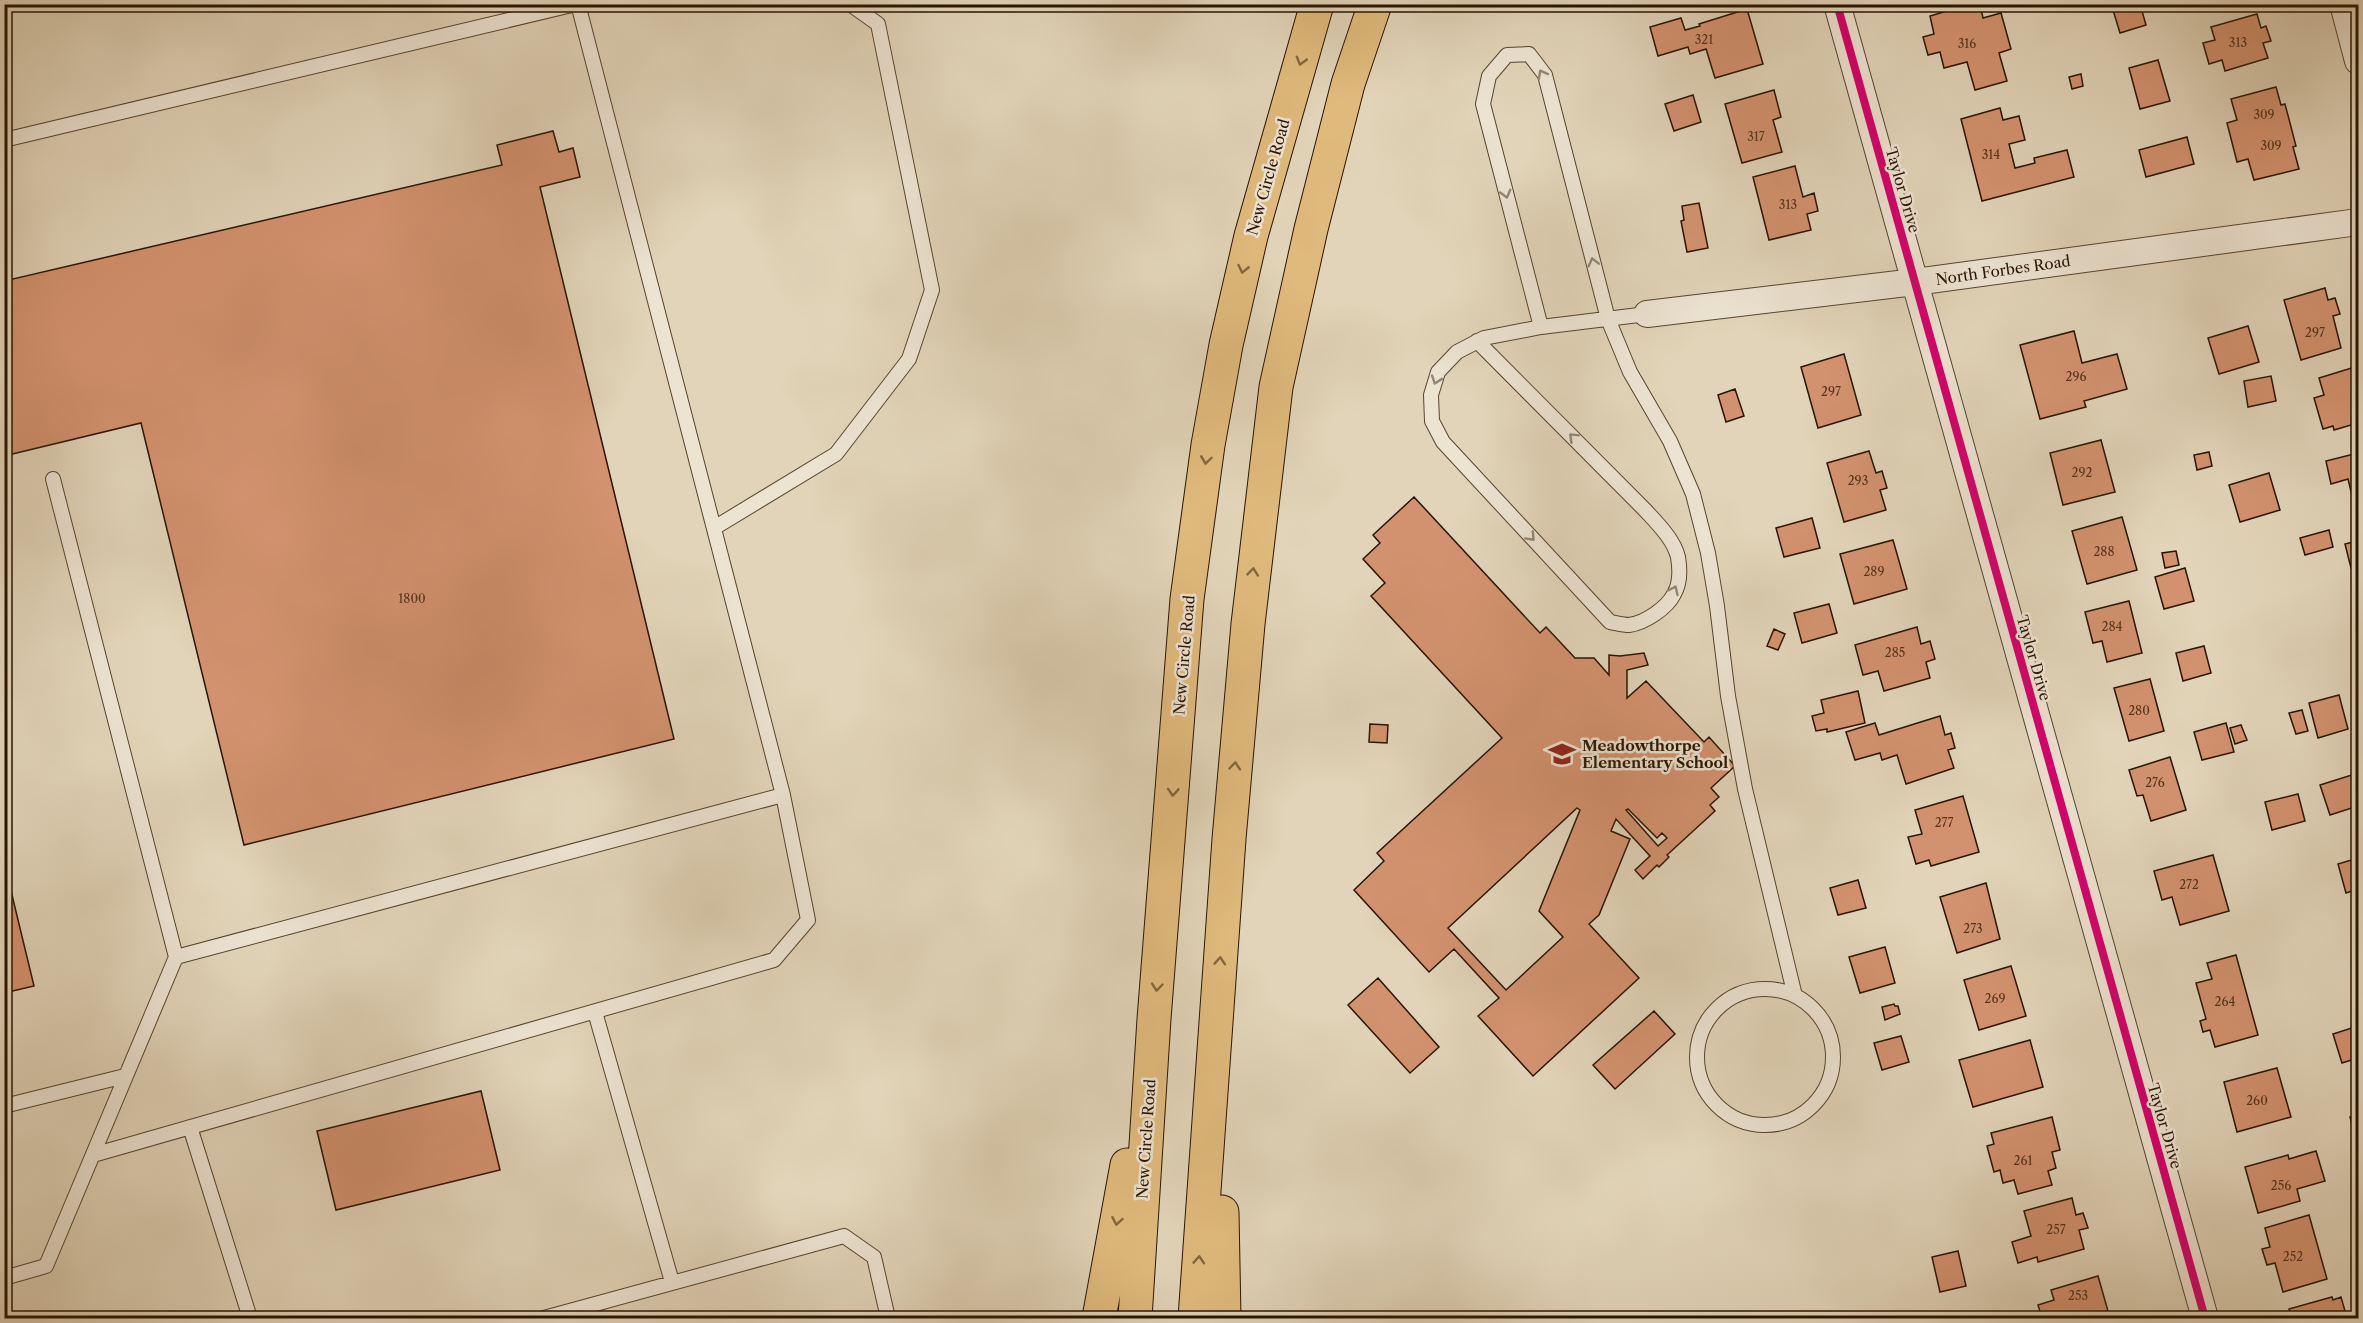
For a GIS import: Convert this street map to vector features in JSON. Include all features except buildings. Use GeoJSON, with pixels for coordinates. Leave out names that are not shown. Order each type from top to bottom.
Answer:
{"type":"FeatureCollection","features":[{"type":"Feature","properties":{"kind":"highway","name":"New Circle Road"},"geometry":{"type":"LineString","coordinates":[[1135,1318],[1154,1019],[1187,598],[1208,445],[1226,345],[1251,236],[1317,4]]}},
{"type":"Feature","properties":{"kind":"highway"},"geometry":{"type":"LineString","coordinates":[[1195,1318],[1229,839],[1248,624],[1276,387],[1311,229],[1339,117],[1375,4]]}},
{"type":"Feature","properties":{"kind":"highway"},"geometry":{"type":"LineString","coordinates":[[1218,1001],[1224,1318]]}},
{"type":"Feature","properties":{"kind":"highway"},"geometry":{"type":"LineString","coordinates":[[1099,1318],[1154,1019]]}},
{"type":"Feature","properties":{"kind":"street","name":"Taylor Drive"},"geometry":{"type":"LineString","coordinates":[[1837,4],[2205,1318]]}},
{"type":"Feature","properties":{"kind":"street"},"geometry":{"type":"LineString","coordinates":[[2343,4],[2358,61]]}},
{"type":"Feature","properties":{"kind":"street","name":"North Forbes Road"},"geometry":{"type":"LineString","coordinates":[[1647,314],[1915,282],[2358,222]]}},
{"type":"Feature","properties":{"kind":"lane"},"geometry":{"type":"LineString","coordinates":[[4,140],[577,4],[783,795],[808,920],[774,960],[93,1155]]}},
{"type":"Feature","properties":{"kind":"lane"},"geometry":{"type":"LineString","coordinates":[[714,528],[836,454],[909,359],[932,291],[878,24],[850,4]]}},
{"type":"Feature","properties":{"kind":"lane"},"geometry":{"type":"LineString","coordinates":[[1541,327],[1483,104],[1490,76],[1507,55],[1529,54],[1545,75],[1608,319],[1630,372],[1670,441],[1694,494],[1708,553],[1728,696],[1745,789],[1796,996],[1814,1009],[1827,1028],[1833,1050],[1832,1073],[1822,1094],[1807,1111],[1787,1122],[1764,1126],[1742,1122],[1722,1112],[1707,1095],[1698,1075],[1696,1053],[1701,1031],[1713,1012],[1730,998],[1751,990],[1774,990],[1796,996]]}},
{"type":"Feature","properties":{"kind":"lane"},"geometry":{"type":"LineString","coordinates":[[1477,341],[1646,511],[1669,538],[1678,556],[1679,579],[1674,595],[1659,610],[1643,620],[1628,625],[1610,622],[1443,442],[1432,421],[1431,395],[1438,372],[1457,352],[1477,341],[1541,327],[1647,314]]}},
{"type":"Feature","properties":{"kind":"lane"},"geometry":{"type":"LineString","coordinates":[[4,1278],[46,1266],[176,957],[52,479]]}},
{"type":"Feature","properties":{"kind":"lane"},"geometry":{"type":"LineString","coordinates":[[176,957],[783,795]]}},
{"type":"Feature","properties":{"kind":"lane"},"geometry":{"type":"LineString","coordinates":[[595,1012],[672,1282]]}},
{"type":"Feature","properties":{"kind":"lane"},"geometry":{"type":"LineString","coordinates":[[4,1106],[126,1076]]}},
{"type":"Feature","properties":{"kind":"lane"},"geometry":{"type":"LineString","coordinates":[[190,1127],[250,1318]]}},
{"type":"Feature","properties":{"kind":"lane"},"geometry":{"type":"LineString","coordinates":[[544,1318],[844,1236],[874,1257],[888,1318]]}},
{"type":"Feature","properties":{"kind":"cycle path"},"geometry":{"type":"LineString","coordinates":[[1837,4],[2205,1318]]}},
{"type":"Feature","properties":{"kind":"place","name":"Meadowthorpe Elementary School"},"geometry":{"type":"Point","coordinates":[1562,754]}}]}
